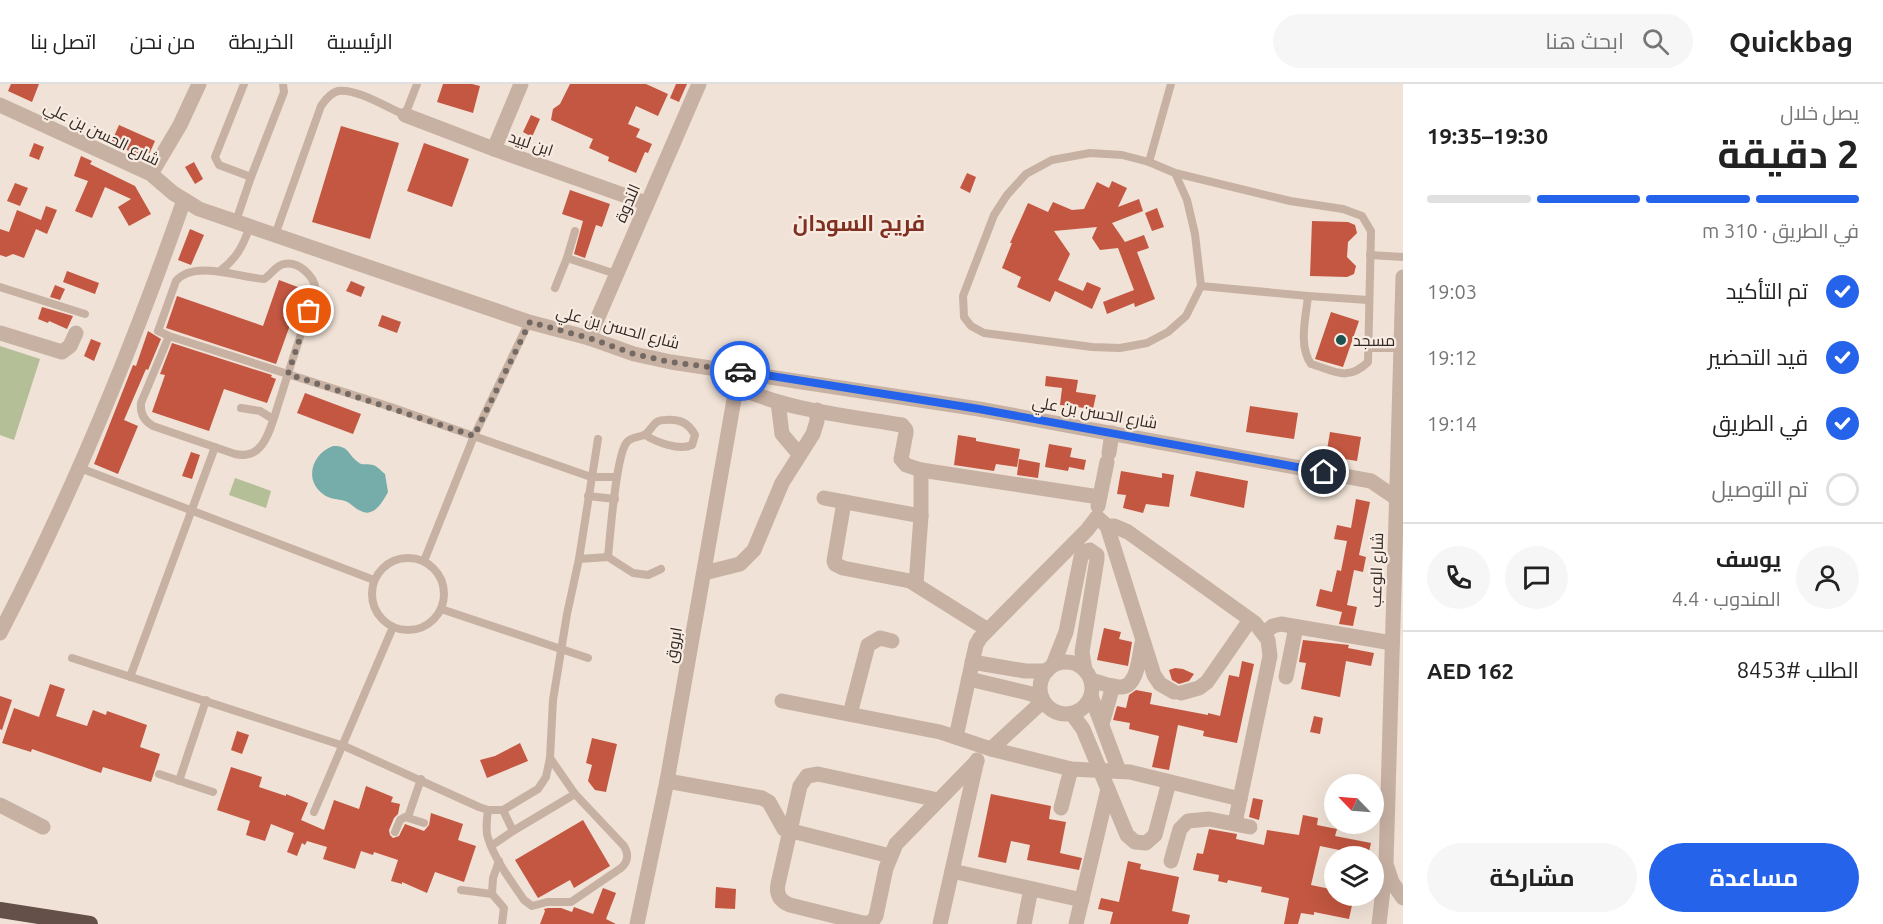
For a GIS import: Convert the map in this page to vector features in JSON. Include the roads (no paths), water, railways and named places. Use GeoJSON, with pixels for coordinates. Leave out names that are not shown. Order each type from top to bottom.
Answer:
{"type":"FeatureCollection","features":[{"type":"Feature","properties":{"kind":"highway"},"geometry":{"type":"LineString","coordinates":[[0,910],[90,924]]}},
{"type":"Feature","properties":{"kind":"street"},"geometry":{"type":"LineString","coordinates":[[151,174],[180,125],[199,84]]}},
{"type":"Feature","properties":{"kind":"street"},"geometry":{"type":"LineString","coordinates":[[494,149],[521,84]]}},
{"type":"Feature","properties":{"kind":"street","name":"الندوة"},"geometry":{"type":"LineString","coordinates":[[589,338],[699,84]]}},
{"type":"Feature","properties":{"kind":"street","name":"شارع الحسن بن علي"},"geometry":{"type":"LineString","coordinates":[[0,105],[151,174],[184,200],[200,208],[530,322],[643,356],[979,409],[1371,481],[1396,498]]}},
{"type":"Feature","properties":{"kind":"street","name":"ابن لبيد"},"geometry":{"type":"LineString","coordinates":[[405,115],[646,203]]}},
{"type":"Feature","properties":{"kind":"street"},"geometry":{"type":"LineString","coordinates":[[0,633],[37,561],[80,468],[135,335],[184,200]]}},
{"type":"Feature","properties":{"kind":"street","name":"شارع الوعب"},"geometry":{"type":"LineString","coordinates":[[1378,922],[1386,864],[1403,278]]}},
{"type":"Feature","properties":{"kind":"street"},"geometry":{"type":"LineString","coordinates":[[0,333],[62,352],[70,346],[76,333]]}},
{"type":"Feature","properties":{"kind":"street","name":"ابروق"},"geometry":{"type":"LineString","coordinates":[[637,924],[667,781],[739,371]]}},
{"type":"Feature","properties":{"kind":"street"},"geometry":{"type":"LineString","coordinates":[[736,386],[778,402],[902,425],[906,433],[901,459],[906,465],[921,470],[1099,497]]}},
{"type":"Feature","properties":{"kind":"street"},"geometry":{"type":"LineString","coordinates":[[778,402],[783,434],[799,454]]}},
{"type":"Feature","properties":{"kind":"street"},"geometry":{"type":"LineString","coordinates":[[704,573],[740,564],[754,550],[782,483],[813,434],[817,421],[817,410]]}},
{"type":"Feature","properties":{"kind":"street"},"geometry":{"type":"LineString","coordinates":[[1112,433],[1099,497],[1102,521],[1154,675],[1160,684],[1177,692],[1199,688],[1207,682],[1250,620]]}},
{"type":"Feature","properties":{"kind":"street"},"geometry":{"type":"LineString","coordinates":[[1371,481],[1390,472],[1397,465]]}},
{"type":"Feature","properties":{"kind":"street"},"geometry":{"type":"LineString","coordinates":[[916,584],[921,516],[921,470]]}},
{"type":"Feature","properties":{"kind":"street"},"geometry":{"type":"LineString","coordinates":[[824,498],[921,516]]}},
{"type":"Feature","properties":{"kind":"street"},"geometry":{"type":"LineString","coordinates":[[844,502],[834,561],[836,564],[843,568],[903,579],[916,584],[988,630]]}},
{"type":"Feature","properties":{"kind":"street"},"geometry":{"type":"LineString","coordinates":[[1043,700],[1040,689],[1042,679],[1050,668],[1066,632],[1081,557],[1090,550],[1102,521]]}},
{"type":"Feature","properties":{"kind":"street"},"geometry":{"type":"LineString","coordinates":[[1102,521],[1128,532],[1250,620],[1264,633],[1270,648],[1240,799],[1242,825],[1209,819],[1193,819],[1183,824],[1172,861]]}},
{"type":"Feature","properties":{"kind":"street"},"geometry":{"type":"LineString","coordinates":[[956,737],[976,645],[1087,530],[1102,521]]}},
{"type":"Feature","properties":{"kind":"street"},"geometry":{"type":"LineString","coordinates":[[1090,550],[1097,555],[1097,559],[1082,652],[1092,696],[1119,771]]}},
{"type":"Feature","properties":{"kind":"street"},"geometry":{"type":"LineString","coordinates":[[1264,633],[1277,624],[1392,643]]}},
{"type":"Feature","properties":{"kind":"street"},"geometry":{"type":"LineString","coordinates":[[1286,677],[1296,627]]}},
{"type":"Feature","properties":{"kind":"street"},"geometry":{"type":"LineString","coordinates":[[850,714],[868,645],[880,638],[892,640]]}},
{"type":"Feature","properties":{"kind":"street"},"geometry":{"type":"LineString","coordinates":[[972,662],[1025,671],[1050,668],[1061,662],[1070,662],[1078,665],[1088,675],[1113,686],[1125,687],[1132,681],[1143,640]]}},
{"type":"Feature","properties":{"kind":"street"},"geometry":{"type":"LineString","coordinates":[[969,679],[1028,693],[1043,700],[1055,712],[1072,714],[1087,704],[1092,696]]}},
{"type":"Feature","properties":{"kind":"street"},"geometry":{"type":"LineString","coordinates":[[1102,724],[1113,686]]}},
{"type":"Feature","properties":{"kind":"street"},"geometry":{"type":"LineString","coordinates":[[938,800],[812,774],[802,780],[777,891],[784,903],[863,923],[871,922],[876,916],[890,856],[903,836],[977,761],[986,747],[1043,700]]}},
{"type":"Feature","properties":{"kind":"street"},"geometry":{"type":"LineString","coordinates":[[782,701],[956,737],[1071,769],[1119,771],[1240,799]]}},
{"type":"Feature","properties":{"kind":"street"},"geometry":{"type":"LineString","coordinates":[[1072,714],[1083,729],[1131,839],[1135,842],[1146,843],[1155,835],[1169,783]]}},
{"type":"Feature","properties":{"kind":"street"},"geometry":{"type":"LineString","coordinates":[[940,924],[977,761]]}},
{"type":"Feature","properties":{"kind":"street"},"geometry":{"type":"LineString","coordinates":[[1061,808],[1071,769]]}},
{"type":"Feature","properties":{"kind":"street"},"geometry":{"type":"LineString","coordinates":[[667,781],[762,798],[769,802],[784,829],[890,856]]}},
{"type":"Feature","properties":{"kind":"street"},"geometry":{"type":"LineString","coordinates":[[1076,924],[1108,789]]}},
{"type":"Feature","properties":{"kind":"street"},"geometry":{"type":"LineString","coordinates":[[0,805],[44,827]]}},
{"type":"Feature","properties":{"kind":"street"},"geometry":{"type":"LineString","coordinates":[[1157,829],[1178,835]]}},
{"type":"Feature","properties":{"kind":"street","name":"شارع الوعب"},"geometry":{"type":"LineString","coordinates":[[1386,864],[1392,882],[1403,898]]}},
{"type":"Feature","properties":{"kind":"street"},"geometry":{"type":"LineString","coordinates":[[952,871],[1082,900]]}},
{"type":"Feature","properties":{"kind":"street"},"geometry":{"type":"LineString","coordinates":[[1024,924],[1031,889]]}},
{"type":"Feature","properties":{"kind":"street"},"geometry":{"type":"LineString","coordinates":[[1378,922],[1403,898]]}},
{"type":"Feature","properties":{"kind":"lane"},"geometry":{"type":"LineString","coordinates":[[244,84],[215,157],[219,165],[251,177]]}},
{"type":"Feature","properties":{"kind":"lane"},"geometry":{"type":"LineString","coordinates":[[220,271],[233,261],[243,248],[243,224],[251,177],[284,92],[283,84]]}},
{"type":"Feature","properties":{"kind":"lane"},"geometry":{"type":"LineString","coordinates":[[405,115],[417,84]]}},
{"type":"Feature","properties":{"kind":"lane"},"geometry":{"type":"LineString","coordinates":[[1149,162],[1172,84]]}},
{"type":"Feature","properties":{"kind":"lane","name":"ابن لبيد"},"geometry":{"type":"LineString","coordinates":[[275,235],[321,106],[331,94],[339,91],[358,94],[405,115]]}},
{"type":"Feature","properties":{"kind":"lane"},"geometry":{"type":"LineString","coordinates":[[1174,172],[1190,211],[1201,286],[1186,316],[1168,332],[1148,343],[1120,348],[1092,347],[984,333],[971,326],[964,317],[963,296],[994,215],[1007,195],[1026,174],[1052,160],[1090,153],[1122,155],[1174,172],[1290,201],[1343,209],[1362,216],[1371,231],[1368,300],[1369,348],[1368,362],[1359,370],[1349,375],[1311,364],[1305,355],[1303,346],[1308,296]]}},
{"type":"Feature","properties":{"kind":"lane"},"geometry":{"type":"LineString","coordinates":[[555,288],[575,231]]}},
{"type":"Feature","properties":{"kind":"lane"},"geometry":{"type":"LineString","coordinates":[[1370,255],[1403,257]]}},
{"type":"Feature","properties":{"kind":"lane"},"geometry":{"type":"LineString","coordinates":[[567,258],[616,274]]}},
{"type":"Feature","properties":{"kind":"lane"},"geometry":{"type":"LineString","coordinates":[[169,336],[141,404],[144,420],[153,426],[241,455],[255,452],[264,441],[273,419],[288,374],[316,290],[311,276],[296,267],[284,264],[264,279],[220,271],[187,273],[176,281],[158,328],[160,333],[288,374],[474,436],[591,477],[617,477]]}},
{"type":"Feature","properties":{"kind":"lane"},"geometry":{"type":"LineString","coordinates":[[1201,286],[1368,300]]}},
{"type":"Feature","properties":{"kind":"lane"},"geometry":{"type":"LineString","coordinates":[[0,287],[85,314]]}},
{"type":"Feature","properties":{"kind":"lane"},"geometry":{"type":"LineString","coordinates":[[424,561],[474,436],[530,322]]}},
{"type":"Feature","properties":{"kind":"lane"},"geometry":{"type":"LineString","coordinates":[[1369,348],[1401,348]]}},
{"type":"Feature","properties":{"kind":"lane"},"geometry":{"type":"LineString","coordinates":[[241,408],[260,411],[273,419]]}},
{"type":"Feature","properties":{"kind":"lane"},"geometry":{"type":"LineString","coordinates":[[608,557],[617,477],[624,445],[629,440],[645,435],[657,421],[672,419],[683,422],[691,427],[695,435],[692,445],[686,448],[652,440],[645,435]]}},
{"type":"Feature","properties":{"kind":"lane"},"geometry":{"type":"LineString","coordinates":[[72,658],[344,746],[488,810],[503,810],[537,789],[546,777],[550,758],[553,700],[598,439]]}},
{"type":"Feature","properties":{"kind":"lane"},"geometry":{"type":"LineString","coordinates":[[130,677],[215,447]]}},
{"type":"Feature","properties":{"kind":"lane"},"geometry":{"type":"LineString","coordinates":[[80,468],[374,580]]}},
{"type":"Feature","properties":{"kind":"lane"},"geometry":{"type":"LineString","coordinates":[[588,496],[615,499]]}},
{"type":"Feature","properties":{"kind":"lane"},"geometry":{"type":"LineString","coordinates":[[413,557],[424,561],[435,569],[442,581],[444,595],[441,609],[435,618],[415,630],[393,627],[383,621],[376,612],[371,591],[374,580],[380,570],[390,562],[413,557]]}},
{"type":"Feature","properties":{"kind":"lane"},"geometry":{"type":"LineString","coordinates":[[579,559],[608,557],[633,573],[648,575],[661,569]]}},
{"type":"Feature","properties":{"kind":"lane"},"geometry":{"type":"LineString","coordinates":[[441,609],[588,658]]}},
{"type":"Feature","properties":{"kind":"lane"},"geometry":{"type":"LineString","coordinates":[[314,812],[393,627]]}},
{"type":"Feature","properties":{"kind":"lane"},"geometry":{"type":"LineString","coordinates":[[179,781],[206,700]]}},
{"type":"Feature","properties":{"kind":"lane"},"geometry":{"type":"LineString","coordinates":[[488,810],[487,838],[524,900],[532,906],[547,902],[571,902],[621,868],[627,855],[624,846],[575,794],[550,758]]}},
{"type":"Feature","properties":{"kind":"lane"},"geometry":{"type":"LineString","coordinates":[[159,774],[213,792]]}},
{"type":"Feature","properties":{"kind":"lane"},"geometry":{"type":"LineString","coordinates":[[408,817],[421,779]]}},
{"type":"Feature","properties":{"kind":"lane"},"geometry":{"type":"LineString","coordinates":[[492,846],[575,794]]}},
{"type":"Feature","properties":{"kind":"lane"},"geometry":{"type":"LineString","coordinates":[[503,810],[513,831]]}},
{"type":"Feature","properties":{"kind":"lane"},"geometry":{"type":"LineString","coordinates":[[395,832],[400,820],[408,817],[424,823]]}},
{"type":"Feature","properties":{"kind":"lane"},"geometry":{"type":"LineString","coordinates":[[492,894],[493,878],[499,861]]}},
{"type":"Feature","properties":{"kind":"lane"},"geometry":{"type":"LineString","coordinates":[[461,890],[492,894],[504,908],[502,924]]}},
{"type":"Feature","properties":{"kind":"water"},"geometry":{"type":"Polygon","coordinates":[[[333,446],[343,447],[360,463],[371,464],[385,474],[388,492],[381,504],[374,510],[366,513],[347,502],[325,496],[317,488],[313,481],[313,467],[320,454],[333,446]]]}},
{"type":"Feature","properties":{"kind":"place","name":"مسجد"},"geometry":{"type":"Point","coordinates":[1341,340]}},
{"type":"Feature","properties":{"kind":"district","name":"فريج السودان"},"geometry":{"type":"Point","coordinates":[859,223]}}]}
